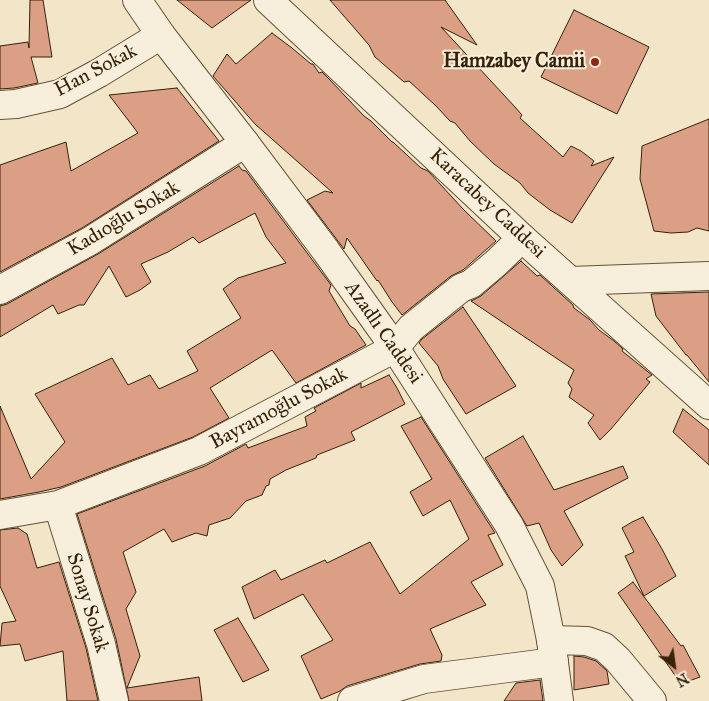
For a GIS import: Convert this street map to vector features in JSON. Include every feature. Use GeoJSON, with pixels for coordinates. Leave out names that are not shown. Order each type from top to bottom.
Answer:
{"type":"FeatureCollection","features":[{"type":"Feature","properties":{"kind":"street","name":"Azadlı Caddesi"},"geometry":{"type":"LineString","coordinates":[[137,0],[161,35],[246,143],[395,348],[509,525],[540,586],[553,651],[559,701]]}},
{"type":"Feature","properties":{"kind":"street","name":"Karacabey Caddesi"},"geometry":{"type":"LineString","coordinates":[[268,0],[522,238],[709,405]]}},
{"type":"Feature","properties":{"kind":"street","name":"Han Sokak"},"geometry":{"type":"LineString","coordinates":[[0,105],[16,104],[60,94],[99,73],[161,35]]}},
{"type":"Feature","properties":{"kind":"street","name":"Kadıoğlu Sokak"},"geometry":{"type":"LineString","coordinates":[[0,290],[90,241],[246,143]]}},
{"type":"Feature","properties":{"kind":"street","name":"Bayramoğlu Sokak"},"geometry":{"type":"LineString","coordinates":[[0,515],[58,505],[199,451],[395,348],[411,328],[461,288],[471,284],[522,238]]}},
{"type":"Feature","properties":{"kind":"street"},"geometry":{"type":"LineString","coordinates":[[570,281],[709,276]]}},
{"type":"Feature","properties":{"kind":"street","name":"Sonay Sokak"},"geometry":{"type":"LineString","coordinates":[[58,505],[100,644],[114,701]]}},
{"type":"Feature","properties":{"kind":"street"},"geometry":{"type":"LineString","coordinates":[[352,701],[424,679],[553,651],[587,640],[604,647],[618,660],[652,701]]}},
{"type":"Feature","properties":{"kind":"building"},"geometry":{"type":"Polygon","coordinates":[[[30,0],[43,0],[52,57],[31,57],[38,83],[0,89],[0,46],[28,42],[29,48],[30,0]]]}},
{"type":"Feature","properties":{"kind":"building"},"geometry":{"type":"Polygon","coordinates":[[[177,0],[251,0],[212,28],[177,0]]]}},
{"type":"Feature","properties":{"kind":"building"},"geometry":{"type":"Polygon","coordinates":[[[330,0],[445,0],[477,45],[441,27],[522,115],[520,118],[563,157],[571,146],[594,161],[591,166],[614,157],[572,223],[550,210],[528,193],[520,183],[494,164],[470,141],[455,123],[450,121],[409,81],[404,82],[375,57],[369,45],[330,0]]]}},
{"type":"Feature","properties":{"kind":"building","name":"Hamzabey Camii"},"geometry":{"type":"Polygon","coordinates":[[[574,10],[649,47],[617,114],[541,77],[574,10]]]}},
{"type":"Feature","properties":{"kind":"building"},"geometry":{"type":"Polygon","coordinates":[[[272,33],[313,64],[319,73],[322,72],[364,116],[421,168],[428,171],[496,241],[463,270],[451,276],[402,315],[347,238],[344,249],[307,200],[325,191],[333,193],[255,124],[213,76],[227,54],[236,64],[272,33]]]}},
{"type":"Feature","properties":{"kind":"building"},"geometry":{"type":"Polygon","coordinates":[[[177,88],[219,141],[82,228],[0,272],[0,165],[66,142],[71,171],[138,133],[109,95],[177,88]]]}},
{"type":"Feature","properties":{"kind":"building"},"geometry":{"type":"Polygon","coordinates":[[[709,119],[709,231],[697,228],[688,232],[654,231],[640,179],[642,146],[709,119]]]}},
{"type":"Feature","properties":{"kind":"building"},"geometry":{"type":"Polygon","coordinates":[[[239,166],[242,170],[246,171],[331,285],[329,291],[350,326],[355,329],[366,345],[296,383],[272,350],[210,388],[229,418],[193,437],[61,487],[0,499],[0,406],[31,479],[65,442],[35,394],[112,358],[128,385],[150,375],[159,389],[198,371],[187,351],[241,318],[223,289],[238,278],[286,263],[266,237],[255,213],[199,243],[193,237],[168,252],[141,264],[151,282],[126,297],[109,266],[84,305],[79,305],[58,314],[53,305],[0,337],[0,306],[7,304],[98,254],[239,166]]]}},
{"type":"Feature","properties":{"kind":"building"},"geometry":{"type":"Polygon","coordinates":[[[521,261],[537,276],[540,275],[574,308],[623,349],[622,351],[652,375],[646,379],[650,382],[600,440],[588,423],[594,415],[569,397],[572,389],[568,383],[574,370],[471,301],[481,296],[521,261]]]}},
{"type":"Feature","properties":{"kind":"building"},"geometry":{"type":"Polygon","coordinates":[[[709,292],[709,382],[656,316],[651,294],[709,292]]]}},
{"type":"Feature","properties":{"kind":"building"},"geometry":{"type":"Polygon","coordinates":[[[463,307],[516,386],[466,414],[443,379],[438,366],[419,343],[463,307]]]}},
{"type":"Feature","properties":{"kind":"building"},"geometry":{"type":"Polygon","coordinates":[[[389,375],[405,404],[351,432],[355,440],[317,455],[316,458],[286,470],[270,479],[269,485],[266,486],[262,495],[246,501],[230,518],[209,525],[207,536],[196,533],[172,542],[164,529],[123,552],[136,592],[126,609],[140,656],[127,688],[199,677],[202,701],[129,701],[116,639],[77,514],[205,466],[246,444],[248,448],[307,426],[305,417],[316,411],[314,408],[361,383],[361,388],[389,375]]]}},
{"type":"Feature","properties":{"kind":"building"},"geometry":{"type":"Polygon","coordinates":[[[683,409],[709,430],[709,465],[673,432],[683,409]]]}},
{"type":"Feature","properties":{"kind":"building"},"geometry":{"type":"Polygon","coordinates":[[[421,417],[495,533],[488,535],[503,565],[471,582],[486,605],[430,629],[442,655],[441,661],[420,664],[347,686],[321,699],[301,656],[333,640],[303,594],[254,619],[242,587],[275,570],[281,580],[325,560],[327,563],[370,542],[400,594],[469,539],[450,500],[423,516],[410,492],[432,479],[401,426],[421,417]]]}},
{"type":"Feature","properties":{"kind":"building"},"geometry":{"type":"Polygon","coordinates":[[[523,436],[554,490],[623,466],[628,478],[564,511],[583,545],[562,566],[551,550],[539,523],[527,526],[485,458],[523,436]]]}},
{"type":"Feature","properties":{"kind":"building"},"geometry":{"type":"Polygon","coordinates":[[[643,517],[676,576],[644,596],[625,556],[634,552],[622,528],[643,517]]]}},
{"type":"Feature","properties":{"kind":"building"},"geometry":{"type":"Polygon","coordinates":[[[18,528],[27,534],[37,568],[59,562],[86,648],[98,701],[67,701],[63,651],[25,661],[20,644],[0,646],[2,623],[16,621],[0,586],[0,530],[18,528]]]}},
{"type":"Feature","properties":{"kind":"building"},"geometry":{"type":"Polygon","coordinates":[[[633,582],[681,646],[683,645],[700,677],[681,684],[618,593],[633,582]]]}},
{"type":"Feature","properties":{"kind":"building"},"geometry":{"type":"Polygon","coordinates":[[[238,618],[269,670],[243,682],[214,630],[238,618]]]}},
{"type":"Feature","properties":{"kind":"building"},"geometry":{"type":"Polygon","coordinates":[[[574,656],[596,661],[607,671],[609,684],[574,690],[574,656]]]}},
{"type":"Feature","properties":{"kind":"building"},"geometry":{"type":"Polygon","coordinates":[[[540,680],[543,701],[504,701],[516,683],[540,680]]]}},
{"type":"Feature","properties":{"kind":"place","name":"Hamzabey Camii"},"geometry":{"type":"Point","coordinates":[595,62]}}]}
